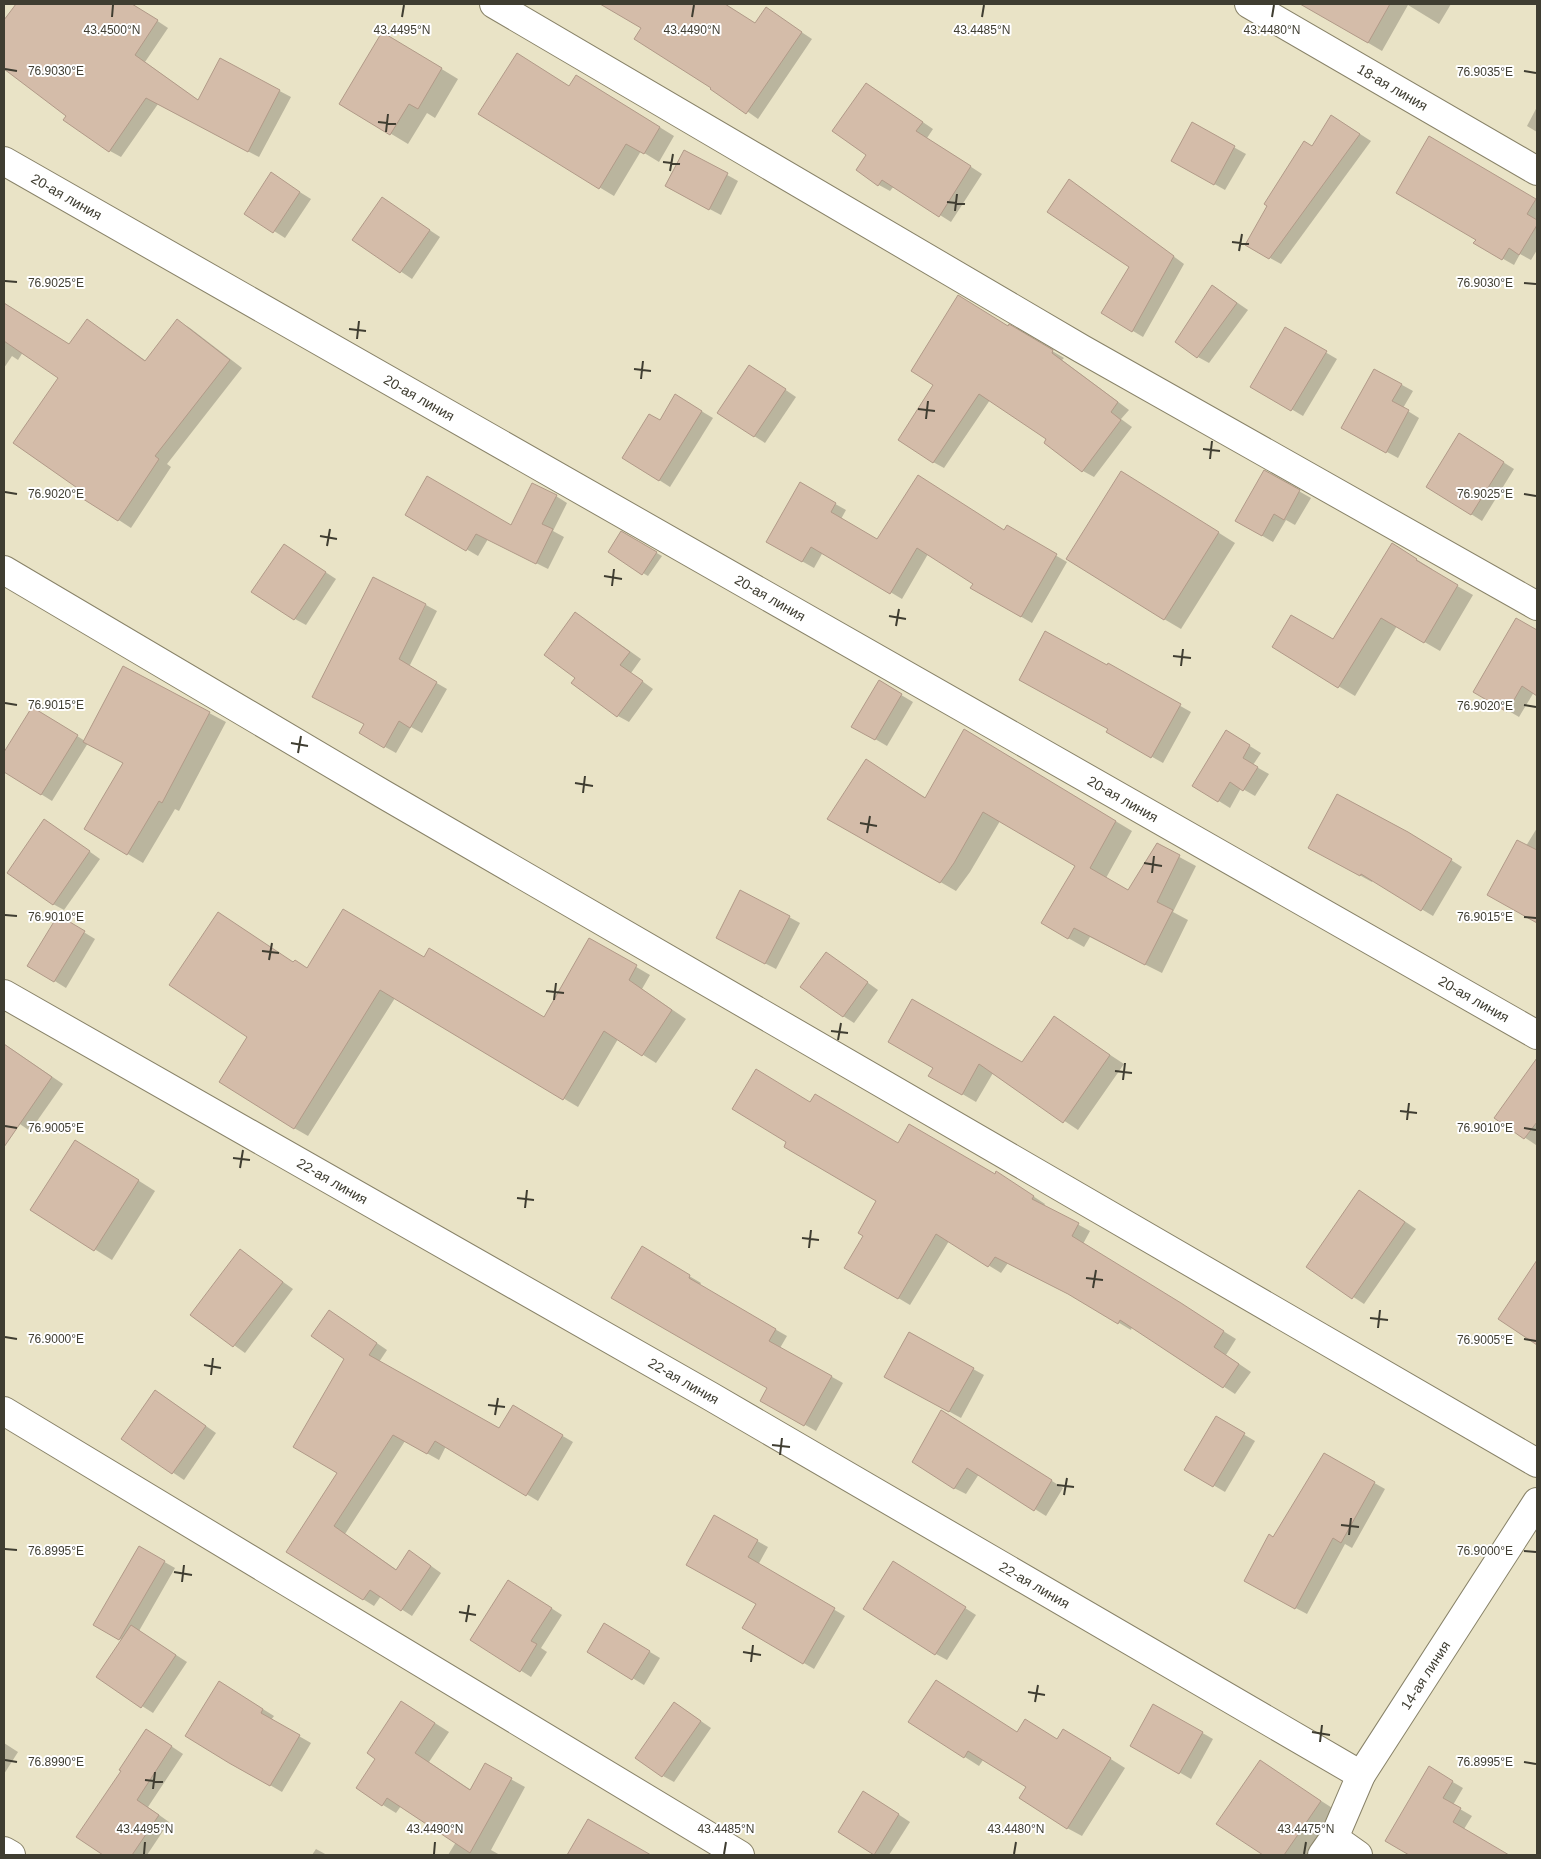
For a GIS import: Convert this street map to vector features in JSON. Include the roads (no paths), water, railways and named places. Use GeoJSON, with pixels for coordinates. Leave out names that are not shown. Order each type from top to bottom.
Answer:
{"type":"FeatureCollection","features":[{"type":"Feature","properties":{"kind":"street"},"geometry":{"type":"LineString","coordinates":[[494,4],[1082,349],[1537,606]]}},
{"type":"Feature","properties":{"kind":"street","name":"18-ая линия"},"geometry":{"type":"LineString","coordinates":[[1248,4],[1537,171]]}},
{"type":"Feature","properties":{"kind":"street","name":"20-ая линия"},"geometry":{"type":"LineString","coordinates":[[4,161],[1537,1035]]}},
{"type":"Feature","properties":{"kind":"street"},"geometry":{"type":"LineString","coordinates":[[4,570],[383,794],[1537,1463]]}},
{"type":"Feature","properties":{"kind":"street","name":"22-ая линия"},"geometry":{"type":"LineString","coordinates":[[4,994],[710,1396],[1361,1776]]}},
{"type":"Feature","properties":{"kind":"street"},"geometry":{"type":"LineString","coordinates":[[4,1411],[740,1855]]}},
{"type":"Feature","properties":{"kind":"street","name":"14-ая линия"},"geometry":{"type":"LineString","coordinates":[[1328,1847],[1361,1776],[1529,1531],[1537,1502]]}},
{"type":"Feature","properties":{"kind":"street"},"geometry":{"type":"LineString","coordinates":[[1328,1847],[1358,1855]]}},
{"type":"Feature","properties":{"kind":"street"},"geometry":{"type":"LineString","coordinates":[[4,1851],[11,1855]]}}]}
